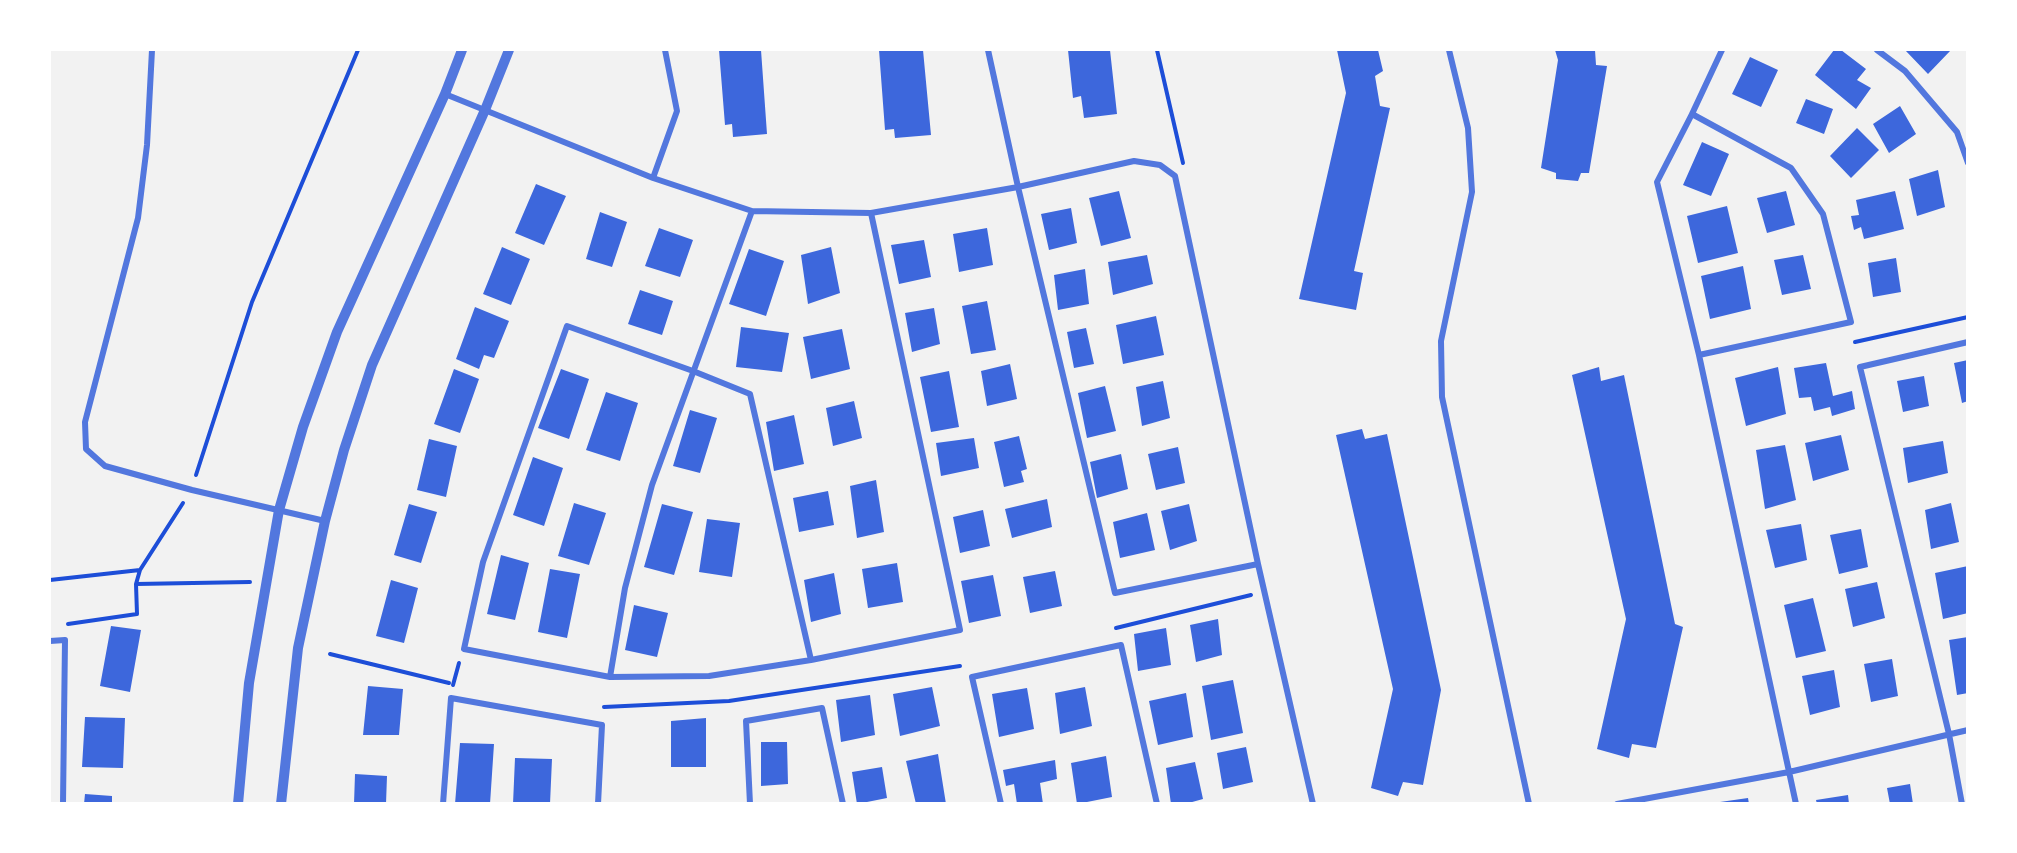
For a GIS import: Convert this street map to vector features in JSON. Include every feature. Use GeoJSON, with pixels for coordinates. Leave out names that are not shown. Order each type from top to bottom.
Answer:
{"type":"FeatureCollection","features":[{"type":"Feature","properties":{"kind":"street"},"geometry":{"type":"LineString","coordinates":[[152,50],[147,145],[138,218],[85,422],[86,449],[105,466],[192,490],[325,521]]}},
{"type":"Feature","properties":{"kind":"street"},"geometry":{"type":"LineString","coordinates":[[238,804],[249,683],[279,510],[303,427],[337,332],[445,94],[462,50]]}},
{"type":"Feature","properties":{"kind":"street"},"geometry":{"type":"LineString","coordinates":[[281,804],[298,648],[325,521],[344,450],[372,365],[510,50]]}},
{"type":"Feature","properties":{"kind":"street"},"geometry":{"type":"LineString","coordinates":[[652,178],[678,111],[664,50]]}},
{"type":"Feature","properties":{"kind":"street"},"geometry":{"type":"LineString","coordinates":[[988,50],[1018,187],[1115,593],[1258,564]]}},
{"type":"Feature","properties":{"kind":"street"},"geometry":{"type":"LineString","coordinates":[[1449,50],[1468,128],[1472,192],[1441,341],[1442,397],[1529,804]]}},
{"type":"Feature","properties":{"kind":"street"},"geometry":{"type":"LineString","coordinates":[[1722,50],[1658,182],[1699,355],[1796,804]]}},
{"type":"Feature","properties":{"kind":"street"},"geometry":{"type":"LineString","coordinates":[[1877,50],[1905,71],[1957,132],[1968,163]]}},
{"type":"Feature","properties":{"kind":"street"},"geometry":{"type":"LineString","coordinates":[[445,94],[652,178],[752,211],[872,213],[1018,187],[1134,161],[1160,165],[1175,176],[1258,564],[1313,804]]}},
{"type":"Feature","properties":{"kind":"street"},"geometry":{"type":"LineString","coordinates":[[1692,114],[1791,168],[1823,214],[1851,322],[1699,355]]}},
{"type":"Feature","properties":{"kind":"street"},"geometry":{"type":"LineString","coordinates":[[610,677],[625,588],[652,485],[752,211]]}},
{"type":"Feature","properties":{"kind":"street"},"geometry":{"type":"LineString","coordinates":[[811,660],[750,394],[567,326],[483,562],[464,649],[610,677],[709,676],[811,660],[960,630],[872,213]]}},
{"type":"Feature","properties":{"kind":"street"},"geometry":{"type":"LineString","coordinates":[[1962,804],[1949,734],[1860,367],[1968,342]]}},
{"type":"Feature","properties":{"kind":"street"},"geometry":{"type":"LineString","coordinates":[[50,641],[65,640],[63,804]]}},
{"type":"Feature","properties":{"kind":"street"},"geometry":{"type":"LineString","coordinates":[[1001,804],[972,677],[1121,645],[1157,804]]}},
{"type":"Feature","properties":{"kind":"street"},"geometry":{"type":"LineString","coordinates":[[443,804],[452,698],[602,725],[598,804]]}},
{"type":"Feature","properties":{"kind":"street"},"geometry":{"type":"LineString","coordinates":[[750,804],[746,720],[822,708],[843,804]]}},
{"type":"Feature","properties":{"kind":"street"},"geometry":{"type":"LineString","coordinates":[[1620,803],[1789,772],[1968,730]]}},
{"type":"Feature","properties":{"kind":"path"},"geometry":{"type":"LineString","coordinates":[[60,625],[137,614],[136,585],[140,570],[192,490],[252,302],[358,50]]}},
{"type":"Feature","properties":{"kind":"path"},"geometry":{"type":"LineString","coordinates":[[1855,342],[1968,317]]}},
{"type":"Feature","properties":{"kind":"path"},"geometry":{"type":"LineString","coordinates":[[1851,322],[1860,367]]}},
{"type":"Feature","properties":{"kind":"path"},"geometry":{"type":"LineString","coordinates":[[50,580],[140,570]]}},
{"type":"Feature","properties":{"kind":"path"},"geometry":{"type":"LineString","coordinates":[[136,585],[267,582]]}},
{"type":"Feature","properties":{"kind":"path"},"geometry":{"type":"LineString","coordinates":[[452,698],[453,684],[464,649]]}},
{"type":"Feature","properties":{"kind":"path"},"geometry":{"type":"LineString","coordinates":[[330,654],[453,684]]}},
{"type":"Feature","properties":{"kind":"building"},"geometry":{"type":"Polygon","coordinates":[[[719,50],[761,50],[767,134],[733,137],[732,124],[725,125],[719,50]]]}},
{"type":"Feature","properties":{"kind":"building"},"geometry":{"type":"Polygon","coordinates":[[[879,50],[923,50],[931,135],[895,138],[894,129],[885,130],[879,50]]]}},
{"type":"Feature","properties":{"kind":"building"},"geometry":{"type":"Polygon","coordinates":[[[1068,50],[1110,50],[1117,114],[1084,118],[1081,96],[1073,98],[1068,50]]]}},
{"type":"Feature","properties":{"kind":"building"},"geometry":{"type":"Polygon","coordinates":[[[1337,50],[1378,50],[1383,71],[1375,76],[1380,106],[1390,108],[1354,271],[1363,273],[1356,310],[1299,299],[1346,93],[1337,50]]]}},
{"type":"Feature","properties":{"kind":"building"},"geometry":{"type":"Polygon","coordinates":[[[1555,50],[1595,50],[1596,65],[1607,66],[1589,173],[1581,173],[1578,181],[1556,179],[1556,173],[1541,168],[1558,60],[1555,50]]]}},
{"type":"Feature","properties":{"kind":"building"},"geometry":{"type":"Polygon","coordinates":[[[1834,50],[1841,50],[1866,69],[1857,80],[1871,88],[1856,109],[1815,75],[1834,50]]]}},
{"type":"Feature","properties":{"kind":"building"},"geometry":{"type":"Polygon","coordinates":[[[1905,50],[1951,50],[1928,74],[1905,50]]]}},
{"type":"Feature","properties":{"kind":"building"},"geometry":{"type":"Polygon","coordinates":[[[1750,57],[1778,70],[1761,107],[1732,94],[1750,57]]]}},
{"type":"Feature","properties":{"kind":"building"},"geometry":{"type":"Polygon","coordinates":[[[1806,99],[1833,109],[1824,134],[1796,123],[1806,99]]]}},
{"type":"Feature","properties":{"kind":"building"},"geometry":{"type":"Polygon","coordinates":[[[1900,106],[1916,134],[1889,153],[1873,124],[1900,106]]]}},
{"type":"Feature","properties":{"kind":"building"},"geometry":{"type":"Polygon","coordinates":[[[1857,128],[1879,150],[1851,178],[1830,156],[1857,128]]]}},
{"type":"Feature","properties":{"kind":"building"},"geometry":{"type":"Polygon","coordinates":[[[1702,142],[1729,154],[1711,196],[1683,185],[1702,142]]]}},
{"type":"Feature","properties":{"kind":"building"},"geometry":{"type":"Polygon","coordinates":[[[1938,170],[1945,207],[1917,216],[1909,179],[1938,170]]]}},
{"type":"Feature","properties":{"kind":"building"},"geometry":{"type":"Polygon","coordinates":[[[536,184],[566,196],[544,245],[515,233],[536,184]]]}},
{"type":"Feature","properties":{"kind":"building"},"geometry":{"type":"Polygon","coordinates":[[[1119,191],[1131,238],[1101,246],[1089,198],[1119,191]]]}},
{"type":"Feature","properties":{"kind":"building"},"geometry":{"type":"Polygon","coordinates":[[[1786,191],[1795,225],[1767,233],[1757,198],[1786,191]]]}},
{"type":"Feature","properties":{"kind":"building"},"geometry":{"type":"Polygon","coordinates":[[[1895,191],[1904,229],[1864,239],[1861,227],[1854,230],[1851,216],[1859,215],[1856,200],[1895,191]]]}},
{"type":"Feature","properties":{"kind":"building"},"geometry":{"type":"Polygon","coordinates":[[[1727,206],[1738,253],[1698,263],[1687,216],[1727,206]]]}},
{"type":"Feature","properties":{"kind":"building"},"geometry":{"type":"Polygon","coordinates":[[[1071,208],[1077,243],[1049,250],[1041,214],[1071,208]]]}},
{"type":"Feature","properties":{"kind":"building"},"geometry":{"type":"Polygon","coordinates":[[[600,212],[627,222],[612,267],[586,259],[600,212]]]}},
{"type":"Feature","properties":{"kind":"building"},"geometry":{"type":"Polygon","coordinates":[[[659,228],[693,240],[680,277],[645,266],[659,228]]]}},
{"type":"Feature","properties":{"kind":"building"},"geometry":{"type":"Polygon","coordinates":[[[987,228],[993,265],[959,272],[953,234],[987,228]]]}},
{"type":"Feature","properties":{"kind":"building"},"geometry":{"type":"Polygon","coordinates":[[[924,240],[931,277],[899,284],[891,245],[924,240]]]}},
{"type":"Feature","properties":{"kind":"building"},"geometry":{"type":"Polygon","coordinates":[[[502,247],[530,259],[511,305],[483,294],[502,247]]]}},
{"type":"Feature","properties":{"kind":"building"},"geometry":{"type":"Polygon","coordinates":[[[831,247],[840,293],[808,304],[801,255],[831,247]]]}},
{"type":"Feature","properties":{"kind":"building"},"geometry":{"type":"Polygon","coordinates":[[[749,249],[784,261],[766,316],[729,304],[749,249]]]}},
{"type":"Feature","properties":{"kind":"building"},"geometry":{"type":"Polygon","coordinates":[[[1147,255],[1153,284],[1113,295],[1108,262],[1147,255]]]}},
{"type":"Feature","properties":{"kind":"building"},"geometry":{"type":"Polygon","coordinates":[[[1803,255],[1811,289],[1782,295],[1774,260],[1803,255]]]}},
{"type":"Feature","properties":{"kind":"building"},"geometry":{"type":"Polygon","coordinates":[[[1896,258],[1901,292],[1873,297],[1868,263],[1896,258]]]}},
{"type":"Feature","properties":{"kind":"building"},"geometry":{"type":"Polygon","coordinates":[[[1743,266],[1751,309],[1710,319],[1701,276],[1743,266]]]}},
{"type":"Feature","properties":{"kind":"building"},"geometry":{"type":"Polygon","coordinates":[[[1085,269],[1089,304],[1058,310],[1054,275],[1085,269]]]}},
{"type":"Feature","properties":{"kind":"building"},"geometry":{"type":"Polygon","coordinates":[[[640,290],[673,301],[662,335],[628,324],[640,290]]]}},
{"type":"Feature","properties":{"kind":"building"},"geometry":{"type":"Polygon","coordinates":[[[987,301],[996,350],[971,354],[962,306],[987,301]]]}},
{"type":"Feature","properties":{"kind":"building"},"geometry":{"type":"Polygon","coordinates":[[[475,307],[509,321],[494,358],[484,355],[479,369],[456,359],[475,307]]]}},
{"type":"Feature","properties":{"kind":"building"},"geometry":{"type":"Polygon","coordinates":[[[934,308],[940,344],[912,352],[905,313],[934,308]]]}},
{"type":"Feature","properties":{"kind":"building"},"geometry":{"type":"Polygon","coordinates":[[[1156,316],[1164,355],[1123,364],[1116,325],[1156,316]]]}},
{"type":"Feature","properties":{"kind":"building"},"geometry":{"type":"Polygon","coordinates":[[[741,327],[789,333],[782,372],[736,367],[741,327]]]}},
{"type":"Feature","properties":{"kind":"building"},"geometry":{"type":"Polygon","coordinates":[[[1086,328],[1094,364],[1074,368],[1067,332],[1086,328]]]}},
{"type":"Feature","properties":{"kind":"building"},"geometry":{"type":"Polygon","coordinates":[[[842,329],[850,369],[811,379],[803,337],[842,329]]]}},
{"type":"Feature","properties":{"kind":"building"},"geometry":{"type":"Polygon","coordinates":[[[1968,360],[1968,401],[1962,403],[1954,363],[1968,360]]]}},
{"type":"Feature","properties":{"kind":"building"},"geometry":{"type":"Polygon","coordinates":[[[1826,363],[1833,396],[1852,391],[1855,409],[1832,416],[1830,407],[1814,411],[1811,397],[1799,398],[1794,368],[1826,363]]]}},
{"type":"Feature","properties":{"kind":"building"},"geometry":{"type":"Polygon","coordinates":[[[1010,364],[1017,399],[987,406],[981,371],[1010,364]]]}},
{"type":"Feature","properties":{"kind":"building"},"geometry":{"type":"Polygon","coordinates":[[[1599,367],[1601,381],[1624,375],[1675,624],[1683,627],[1656,748],[1632,744],[1629,758],[1597,749],[1626,619],[1572,375],[1599,367]]]}},
{"type":"Feature","properties":{"kind":"building"},"geometry":{"type":"Polygon","coordinates":[[[1778,367],[1786,414],[1746,426],[1735,378],[1778,367]]]}},
{"type":"Feature","properties":{"kind":"building"},"geometry":{"type":"Polygon","coordinates":[[[454,369],[479,379],[460,433],[434,424],[454,369]]]}},
{"type":"Feature","properties":{"kind":"building"},"geometry":{"type":"Polygon","coordinates":[[[561,369],[589,379],[569,439],[538,428],[561,369]]]}},
{"type":"Feature","properties":{"kind":"building"},"geometry":{"type":"Polygon","coordinates":[[[949,371],[959,427],[931,432],[920,377],[949,371]]]}},
{"type":"Feature","properties":{"kind":"building"},"geometry":{"type":"Polygon","coordinates":[[[1924,376],[1929,406],[1903,412],[1897,381],[1924,376]]]}},
{"type":"Feature","properties":{"kind":"building"},"geometry":{"type":"Polygon","coordinates":[[[1163,381],[1170,418],[1142,426],[1136,387],[1163,381]]]}},
{"type":"Feature","properties":{"kind":"building"},"geometry":{"type":"Polygon","coordinates":[[[1105,386],[1116,431],[1087,438],[1078,393],[1105,386]]]}},
{"type":"Feature","properties":{"kind":"building"},"geometry":{"type":"Polygon","coordinates":[[[606,392],[638,403],[620,461],[586,450],[606,392]]]}},
{"type":"Feature","properties":{"kind":"building"},"geometry":{"type":"Polygon","coordinates":[[[854,401],[862,438],[833,446],[826,408],[854,401]]]}},
{"type":"Feature","properties":{"kind":"building"},"geometry":{"type":"Polygon","coordinates":[[[690,410],[717,418],[700,473],[673,466],[690,410]]]}},
{"type":"Feature","properties":{"kind":"building"},"geometry":{"type":"Polygon","coordinates":[[[794,415],[804,464],[774,471],[766,422],[794,415]]]}},
{"type":"Feature","properties":{"kind":"building"},"geometry":{"type":"Polygon","coordinates":[[[1362,429],[1365,439],[1387,434],[1441,690],[1423,785],[1403,782],[1398,796],[1371,788],[1393,689],[1336,435],[1362,429]]]}},
{"type":"Feature","properties":{"kind":"building"},"geometry":{"type":"Polygon","coordinates":[[[1841,435],[1849,470],[1813,481],[1805,443],[1841,435]]]}},
{"type":"Feature","properties":{"kind":"building"},"geometry":{"type":"Polygon","coordinates":[[[1019,436],[1027,469],[1021,471],[1024,482],[1004,487],[994,442],[1019,436]]]}},
{"type":"Feature","properties":{"kind":"building"},"geometry":{"type":"Polygon","coordinates":[[[974,438],[979,468],[941,476],[936,443],[974,438]]]}},
{"type":"Feature","properties":{"kind":"building"},"geometry":{"type":"Polygon","coordinates":[[[429,439],[457,446],[446,497],[417,490],[429,439]]]}},
{"type":"Feature","properties":{"kind":"building"},"geometry":{"type":"Polygon","coordinates":[[[1943,441],[1948,473],[1908,483],[1903,448],[1943,441]]]}},
{"type":"Feature","properties":{"kind":"building"},"geometry":{"type":"Polygon","coordinates":[[[1785,445],[1796,500],[1765,509],[1756,450],[1785,445]]]}},
{"type":"Feature","properties":{"kind":"building"},"geometry":{"type":"Polygon","coordinates":[[[1178,447],[1185,483],[1156,490],[1148,454],[1178,447]]]}},
{"type":"Feature","properties":{"kind":"building"},"geometry":{"type":"Polygon","coordinates":[[[1121,454],[1128,489],[1097,498],[1090,462],[1121,454]]]}},
{"type":"Feature","properties":{"kind":"building"},"geometry":{"type":"Polygon","coordinates":[[[533,457],[563,468],[544,526],[513,515],[533,457]]]}},
{"type":"Feature","properties":{"kind":"building"},"geometry":{"type":"Polygon","coordinates":[[[876,480],[884,532],[857,538],[850,486],[876,480]]]}},
{"type":"Feature","properties":{"kind":"building"},"geometry":{"type":"Polygon","coordinates":[[[828,491],[834,525],[799,532],[793,498],[828,491]]]}},
{"type":"Feature","properties":{"kind":"building"},"geometry":{"type":"Polygon","coordinates":[[[1047,499],[1052,527],[1012,538],[1005,509],[1047,499]]]}},
{"type":"Feature","properties":{"kind":"building"},"geometry":{"type":"Polygon","coordinates":[[[574,503],[606,513],[589,565],[558,556],[574,503]]]}},
{"type":"Feature","properties":{"kind":"building"},"geometry":{"type":"Polygon","coordinates":[[[1951,503],[1959,542],[1931,549],[1925,510],[1951,503]]]}},
{"type":"Feature","properties":{"kind":"building"},"geometry":{"type":"Polygon","coordinates":[[[409,504],[437,512],[421,563],[394,555],[409,504]]]}},
{"type":"Feature","properties":{"kind":"building"},"geometry":{"type":"Polygon","coordinates":[[[662,504],[693,512],[674,575],[644,567],[662,504]]]}},
{"type":"Feature","properties":{"kind":"building"},"geometry":{"type":"Polygon","coordinates":[[[1189,504],[1197,541],[1170,550],[1161,511],[1189,504]]]}},
{"type":"Feature","properties":{"kind":"building"},"geometry":{"type":"Polygon","coordinates":[[[983,510],[990,546],[960,553],[953,517],[983,510]]]}},
{"type":"Feature","properties":{"kind":"building"},"geometry":{"type":"Polygon","coordinates":[[[1147,513],[1155,550],[1120,558],[1113,522],[1147,513]]]}},
{"type":"Feature","properties":{"kind":"building"},"geometry":{"type":"Polygon","coordinates":[[[707,519],[740,523],[732,577],[699,572],[707,519]]]}},
{"type":"Feature","properties":{"kind":"building"},"geometry":{"type":"Polygon","coordinates":[[[1801,524],[1807,560],[1775,568],[1766,530],[1801,524]]]}},
{"type":"Feature","properties":{"kind":"building"},"geometry":{"type":"Polygon","coordinates":[[[1861,529],[1868,567],[1839,574],[1830,535],[1861,529]]]}},
{"type":"Feature","properties":{"kind":"building"},"geometry":{"type":"Polygon","coordinates":[[[501,555],[529,563],[515,620],[487,614],[501,555]]]}},
{"type":"Feature","properties":{"kind":"building"},"geometry":{"type":"Polygon","coordinates":[[[897,563],[903,602],[868,608],[862,569],[897,563]]]}},
{"type":"Feature","properties":{"kind":"building"},"geometry":{"type":"Polygon","coordinates":[[[1968,566],[1968,613],[1943,619],[1935,573],[1968,566]]]}},
{"type":"Feature","properties":{"kind":"building"},"geometry":{"type":"Polygon","coordinates":[[[550,569],[580,574],[567,638],[538,632],[550,569]]]}},
{"type":"Feature","properties":{"kind":"building"},"geometry":{"type":"Polygon","coordinates":[[[1055,571],[1062,606],[1030,613],[1023,577],[1055,571]]]}},
{"type":"Feature","properties":{"kind":"building"},"geometry":{"type":"Polygon","coordinates":[[[834,573],[841,614],[811,622],[804,580],[834,573]]]}},
{"type":"Feature","properties":{"kind":"building"},"geometry":{"type":"Polygon","coordinates":[[[993,575],[1001,616],[969,623],[961,581],[993,575]]]}},
{"type":"Feature","properties":{"kind":"building"},"geometry":{"type":"Polygon","coordinates":[[[391,580],[418,588],[404,643],[376,636],[391,580]]]}},
{"type":"Feature","properties":{"kind":"building"},"geometry":{"type":"Polygon","coordinates":[[[1877,582],[1885,618],[1853,627],[1845,589],[1877,582]]]}},
{"type":"Feature","properties":{"kind":"building"},"geometry":{"type":"Polygon","coordinates":[[[1813,598],[1826,651],[1796,658],[1784,605],[1813,598]]]}},
{"type":"Feature","properties":{"kind":"building"},"geometry":{"type":"Polygon","coordinates":[[[634,605],[668,613],[657,657],[625,650],[634,605]]]}},
{"type":"Feature","properties":{"kind":"building"},"geometry":{"type":"Polygon","coordinates":[[[1218,619],[1222,655],[1196,662],[1190,625],[1218,619]]]}},
{"type":"Feature","properties":{"kind":"building"},"geometry":{"type":"Polygon","coordinates":[[[111,626],[141,630],[130,692],[100,686],[111,626]]]}},
{"type":"Feature","properties":{"kind":"building"},"geometry":{"type":"Polygon","coordinates":[[[1166,628],[1171,665],[1138,671],[1134,634],[1166,628]]]}},
{"type":"Feature","properties":{"kind":"building"},"geometry":{"type":"Polygon","coordinates":[[[1968,637],[1968,693],[1957,695],[1949,640],[1968,637]]]}},
{"type":"Feature","properties":{"kind":"building"},"geometry":{"type":"Polygon","coordinates":[[[1892,659],[1898,696],[1871,702],[1864,664],[1892,659]]]}},
{"type":"Feature","properties":{"kind":"building"},"geometry":{"type":"Polygon","coordinates":[[[1834,670],[1840,707],[1810,715],[1802,676],[1834,670]]]}},
{"type":"Feature","properties":{"kind":"building"},"geometry":{"type":"Polygon","coordinates":[[[1233,680],[1243,733],[1211,740],[1202,686],[1233,680]]]}},
{"type":"Feature","properties":{"kind":"building"},"geometry":{"type":"Polygon","coordinates":[[[368,686],[403,689],[399,735],[363,735],[368,686]]]}},
{"type":"Feature","properties":{"kind":"building"},"geometry":{"type":"Polygon","coordinates":[[[932,687],[940,726],[900,736],[893,694],[932,687]]]}},
{"type":"Feature","properties":{"kind":"building"},"geometry":{"type":"Polygon","coordinates":[[[1085,687],[1092,726],[1060,734],[1055,693],[1085,687]]]}},
{"type":"Feature","properties":{"kind":"building"},"geometry":{"type":"Polygon","coordinates":[[[1027,688],[1034,729],[999,737],[992,694],[1027,688]]]}},
{"type":"Feature","properties":{"kind":"building"},"geometry":{"type":"Polygon","coordinates":[[[1186,693],[1193,737],[1158,745],[1149,701],[1186,693]]]}},
{"type":"Feature","properties":{"kind":"building"},"geometry":{"type":"Polygon","coordinates":[[[870,695],[875,735],[841,742],[836,700],[870,695]]]}},
{"type":"Feature","properties":{"kind":"building"},"geometry":{"type":"Polygon","coordinates":[[[85,717],[125,718],[123,768],[82,767],[85,717]]]}},
{"type":"Feature","properties":{"kind":"building"},"geometry":{"type":"Polygon","coordinates":[[[706,718],[706,767],[671,767],[671,721],[706,718]]]}},
{"type":"Feature","properties":{"kind":"building"},"geometry":{"type":"Polygon","coordinates":[[[761,742],[787,742],[788,784],[761,786],[761,742]]]}},
{"type":"Feature","properties":{"kind":"building"},"geometry":{"type":"Polygon","coordinates":[[[460,743],[494,744],[490,804],[455,804],[460,743]]]}},
{"type":"Feature","properties":{"kind":"building"},"geometry":{"type":"Polygon","coordinates":[[[1246,747],[1253,782],[1223,789],[1217,753],[1246,747]]]}},
{"type":"Feature","properties":{"kind":"building"},"geometry":{"type":"Polygon","coordinates":[[[938,754],[946,804],[916,804],[906,761],[938,754]]]}},
{"type":"Feature","properties":{"kind":"building"},"geometry":{"type":"Polygon","coordinates":[[[1106,756],[1112,797],[1077,804],[1071,763],[1106,756]]]}},
{"type":"Feature","properties":{"kind":"building"},"geometry":{"type":"Polygon","coordinates":[[[515,758],[552,759],[550,804],[513,804],[515,758]]]}},
{"type":"Feature","properties":{"kind":"building"},"geometry":{"type":"Polygon","coordinates":[[[1055,760],[1057,779],[1040,783],[1043,804],[1017,804],[1014,784],[1006,786],[1003,770],[1055,760]]]}},
{"type":"Feature","properties":{"kind":"building"},"geometry":{"type":"Polygon","coordinates":[[[1195,762],[1203,799],[1185,804],[1171,804],[1166,768],[1195,762]]]}},
{"type":"Feature","properties":{"kind":"building"},"geometry":{"type":"Polygon","coordinates":[[[882,767],[887,798],[857,804],[852,772],[882,767]]]}},
{"type":"Feature","properties":{"kind":"building"},"geometry":{"type":"Polygon","coordinates":[[[355,774],[387,776],[386,804],[354,804],[355,774]]]}},
{"type":"Feature","properties":{"kind":"building"},"geometry":{"type":"Polygon","coordinates":[[[1910,784],[1913,804],[1890,804],[1887,788],[1910,784]]]}},
{"type":"Feature","properties":{"kind":"building"},"geometry":{"type":"Polygon","coordinates":[[[85,794],[112,796],[112,804],[84,804],[85,794]]]}},
{"type":"Feature","properties":{"kind":"building"},"geometry":{"type":"Polygon","coordinates":[[[1848,795],[1849,804],[1817,804],[1816,800],[1848,795]]]}},
{"type":"Feature","properties":{"kind":"building"},"geometry":{"type":"Polygon","coordinates":[[[1748,798],[1749,804],[1720,804],[1720,802],[1748,798]]]}}]}
